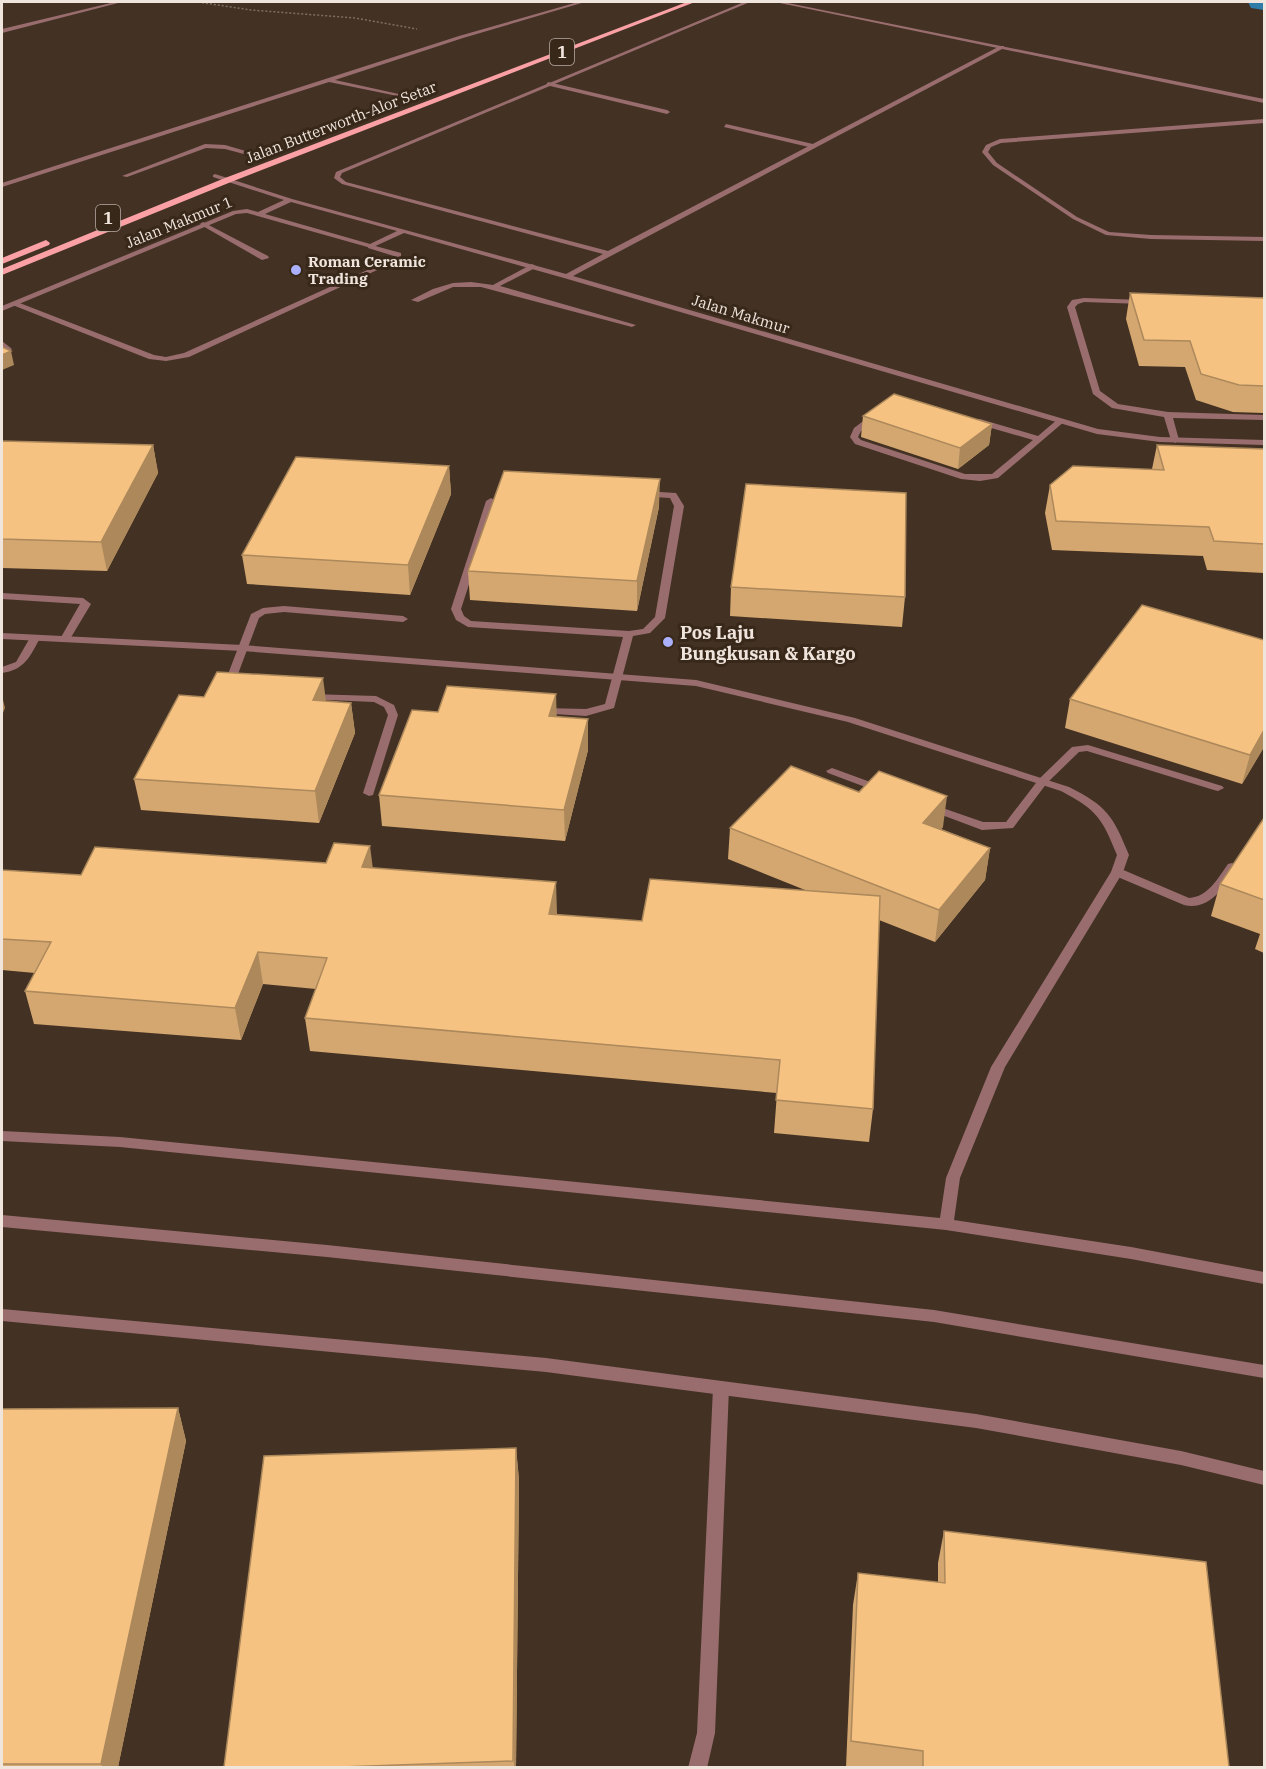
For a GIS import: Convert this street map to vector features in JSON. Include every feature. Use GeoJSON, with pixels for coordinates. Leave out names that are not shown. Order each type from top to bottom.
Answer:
{"type":"FeatureCollection","features":[{"type":"Feature","properties":{"kind":"main road","name":"Jalan Butterworth-Alor Setar"},"geometry":{"type":"LineString","coordinates":[[2,261],[263,157],[669,2]]}},
{"type":"Feature","properties":{"kind":"main road","name":"Jalan Butterworth-Alor Setar"},"geometry":{"type":"LineString","coordinates":[[2,272],[228,180],[692,2]]}},
{"type":"Feature","properties":{"kind":"street"},"geometry":{"type":"LineString","coordinates":[[2,31],[119,2]]}},
{"type":"Feature","properties":{"kind":"street"},"geometry":{"type":"LineString","coordinates":[[2,185],[461,37],[582,2]]}},
{"type":"Feature","properties":{"kind":"street"},"geometry":{"type":"LineString","coordinates":[[610,254],[344,183],[337,178],[339,172],[349,166],[747,2]]}},
{"type":"Feature","properties":{"kind":"street"},"geometry":{"type":"LineString","coordinates":[[778,2],[1264,101]]}},
{"type":"Feature","properties":{"kind":"street"},"geometry":{"type":"LineString","coordinates":[[567,276],[1002,47]]}},
{"type":"Feature","properties":{"kind":"street"},"geometry":{"type":"LineString","coordinates":[[328,80],[416,99]]}},
{"type":"Feature","properties":{"kind":"street"},"geometry":{"type":"LineString","coordinates":[[548,84],[667,112]]}},
{"type":"Feature","properties":{"kind":"street"},"geometry":{"type":"LineString","coordinates":[[1264,121],[1000,141],[988,146],[985,152],[995,164],[1075,218],[1108,234],[1264,239]]}},
{"type":"Feature","properties":{"kind":"street"},"geometry":{"type":"LineString","coordinates":[[726,126],[813,146]]}},
{"type":"Feature","properties":{"kind":"street"},"geometry":{"type":"LineString","coordinates":[[125,176],[205,146],[225,147],[263,157]]}},
{"type":"Feature","properties":{"kind":"street","name":"Jalan Makmur"},"geometry":{"type":"LineString","coordinates":[[215,176],[290,200],[567,276],[1061,421],[1122,436],[1264,443]]}},
{"type":"Feature","properties":{"kind":"street"},"geometry":{"type":"LineString","coordinates":[[259,214],[290,200]]}},
{"type":"Feature","properties":{"kind":"street","name":"Jalan Makmur 1"},"geometry":{"type":"LineString","coordinates":[[2,309],[203,224],[235,212],[247,211],[259,214],[395,252],[398,255],[397,259],[186,355],[166,359],[152,357],[14,304]]}},
{"type":"Feature","properties":{"kind":"street"},"geometry":{"type":"LineString","coordinates":[[203,224],[265,258]]}},
{"type":"Feature","properties":{"kind":"street"},"geometry":{"type":"LineString","coordinates":[[371,246],[403,231]]}},
{"type":"Feature","properties":{"kind":"street"},"geometry":{"type":"LineString","coordinates":[[494,287],[532,266]]}},
{"type":"Feature","properties":{"kind":"street"},"geometry":{"type":"LineString","coordinates":[[415,300],[442,286],[473,284],[494,287],[632,325]]}},
{"type":"Feature","properties":{"kind":"street"},"geometry":{"type":"LineString","coordinates":[[1152,302],[1084,300],[1075,302],[1071,307],[1096,392],[1115,406],[1167,415],[1264,418]]}},
{"type":"Feature","properties":{"kind":"street"},"geometry":{"type":"LineString","coordinates":[[2,343],[8,349],[2,354]]}},
{"type":"Feature","properties":{"kind":"street"},"geometry":{"type":"LineString","coordinates":[[885,408],[857,430],[854,437],[858,442],[964,477],[995,476],[1061,421]]}},
{"type":"Feature","properties":{"kind":"street"},"geometry":{"type":"LineString","coordinates":[[1167,415],[1174,440]]}},
{"type":"Feature","properties":{"kind":"street"},"geometry":{"type":"LineString","coordinates":[[970,420],[1039,439]]}},
{"type":"Feature","properties":{"kind":"street"},"geometry":{"type":"LineString","coordinates":[[491,501],[456,609],[460,618],[468,624],[628,634],[646,631],[660,618],[679,506],[673,495],[629,493]]}},
{"type":"Feature","properties":{"kind":"street"},"geometry":{"type":"LineString","coordinates":[[2,596],[83,601],[86,604],[65,639]]}},
{"type":"Feature","properties":{"kind":"street"},"geometry":{"type":"LineString","coordinates":[[244,694],[233,691],[230,682],[255,616],[263,611],[284,609],[403,619]]}},
{"type":"Feature","properties":{"kind":"street"},"geometry":{"type":"LineString","coordinates":[[528,710],[588,713],[601,711],[610,706],[628,634]]}},
{"type":"Feature","properties":{"kind":"street"},"geometry":{"type":"LineString","coordinates":[[2,636],[242,648],[619,675],[696,683],[772,699],[851,720],[1043,781],[1088,801],[1110,823],[1123,855],[1117,872],[998,1067],[952,1178],[946,1224]]}},
{"type":"Feature","properties":{"kind":"street"},"geometry":{"type":"LineString","coordinates":[[2,670],[15,669],[20,665],[35,638]]}},
{"type":"Feature","properties":{"kind":"street"},"geometry":{"type":"LineString","coordinates":[[304,696],[376,699],[389,705],[393,715],[369,793]]}},
{"type":"Feature","properties":{"kind":"street"},"geometry":{"type":"LineString","coordinates":[[918,802],[982,826],[1009,825],[1043,781],[1076,749],[1088,748],[1218,788]]}},
{"type":"Feature","properties":{"kind":"street"},"geometry":{"type":"LineString","coordinates":[[832,771],[896,795]]}},
{"type":"Feature","properties":{"kind":"street"},"geometry":{"type":"LineString","coordinates":[[1117,872],[1188,902],[1199,903],[1208,898],[1242,854]]}},
{"type":"Feature","properties":{"kind":"street"},"geometry":{"type":"LineString","coordinates":[[2,1136],[120,1142],[946,1224],[1131,1253],[1264,1278]]}},
{"type":"Feature","properties":{"kind":"street"},"geometry":{"type":"LineString","coordinates":[[2,1221],[327,1251],[934,1316],[1264,1372]]}},
{"type":"Feature","properties":{"kind":"street"},"geometry":{"type":"LineString","coordinates":[[2,1314],[535,1364],[976,1421],[1181,1458],[1264,1478]]}},
{"type":"Feature","properties":{"kind":"street"},"geometry":{"type":"LineString","coordinates":[[697,1767],[706,1733],[721,1388]]}},
{"type":"Feature","properties":{"kind":"path"},"geometry":{"type":"LineString","coordinates":[[198,2],[251,10],[354,18],[461,37]]}},
{"type":"Feature","properties":{"kind":"building"},"geometry":{"type":"Polygon","coordinates":[[[1130,293],[1264,298],[1264,386],[1239,385],[1201,374],[1190,341],[1144,340],[1130,293]]]}},
{"type":"Feature","properties":{"kind":"building"},"geometry":{"type":"Polygon","coordinates":[[[2,347],[11,351],[2,355],[2,347]]]}},
{"type":"Feature","properties":{"kind":"building"},"geometry":{"type":"Polygon","coordinates":[[[894,394],[992,424],[960,448],[863,416],[894,394]]]}},
{"type":"Feature","properties":{"kind":"building"},"geometry":{"type":"Polygon","coordinates":[[[2,441],[153,445],[101,542],[2,539],[2,441]]]}},
{"type":"Feature","properties":{"kind":"building"},"geometry":{"type":"Polygon","coordinates":[[[1157,445],[1264,449],[1264,544],[1214,541],[1209,527],[1056,521],[1050,485],[1073,466],[1164,470],[1157,445]]]}},
{"type":"Feature","properties":{"kind":"building"},"geometry":{"type":"Polygon","coordinates":[[[296,457],[449,466],[408,565],[242,555],[296,457]]]}},
{"type":"Feature","properties":{"kind":"building"},"geometry":{"type":"Polygon","coordinates":[[[504,471],[660,479],[637,581],[468,571],[504,471]]]}},
{"type":"Feature","properties":{"kind":"building"},"geometry":{"type":"Polygon","coordinates":[[[746,484],[906,493],[905,597],[731,587],[746,484]]]}},
{"type":"Feature","properties":{"kind":"building"},"geometry":{"type":"Polygon","coordinates":[[[1142,605],[1264,640],[1264,730],[1250,755],[1070,699],[1142,605]]]}},
{"type":"Feature","properties":{"kind":"building"},"geometry":{"type":"Polygon","coordinates":[[[217,672],[323,678],[313,700],[351,703],[315,791],[134,779],[179,695],[204,697],[217,672]]]}},
{"type":"Feature","properties":{"kind":"building"},"geometry":{"type":"Polygon","coordinates":[[[447,686],[556,694],[549,716],[588,719],[564,810],[379,795],[412,710],[438,712],[447,686]]]}},
{"type":"Feature","properties":{"kind":"building"},"geometry":{"type":"Polygon","coordinates":[[[791,766],[859,792],[879,771],[947,796],[923,823],[990,848],[939,910],[730,828],[791,766]]]}},
{"type":"Feature","properties":{"kind":"building"},"geometry":{"type":"Polygon","coordinates":[[[1264,818],[1264,900],[1220,884],[1264,818]]]}},
{"type":"Feature","properties":{"kind":"building"},"geometry":{"type":"Polygon","coordinates":[[[334,843],[370,846],[362,867],[556,882],[549,914],[642,921],[650,879],[880,896],[873,1109],[776,1100],[780,1060],[305,1018],[327,958],[258,952],[235,1008],[25,991],[51,942],[2,939],[2,870],[81,875],[95,847],[326,863],[334,843]]]}},
{"type":"Feature","properties":{"kind":"building"},"geometry":{"type":"Polygon","coordinates":[[[178,1408],[101,1764],[2,1764],[2,1409],[178,1408]]]}},
{"type":"Feature","properties":{"kind":"building"},"geometry":{"type":"Polygon","coordinates":[[[516,1448],[513,1761],[341,1767],[224,1767],[264,1456],[516,1448]]]}},
{"type":"Feature","properties":{"kind":"building"},"geometry":{"type":"Polygon","coordinates":[[[944,1531],[1206,1562],[1229,1767],[923,1767],[923,1751],[851,1741],[858,1573],[945,1583],[944,1531]]]}},
{"type":"Feature","properties":{"kind":"place","name":"Roman Ceramic Trading"},"geometry":{"type":"Point","coordinates":[296,270]}},
{"type":"Feature","properties":{"kind":"place","name":"Pos Laju Bungkusan & Kargo"},"geometry":{"type":"Point","coordinates":[668,642]}}]}
